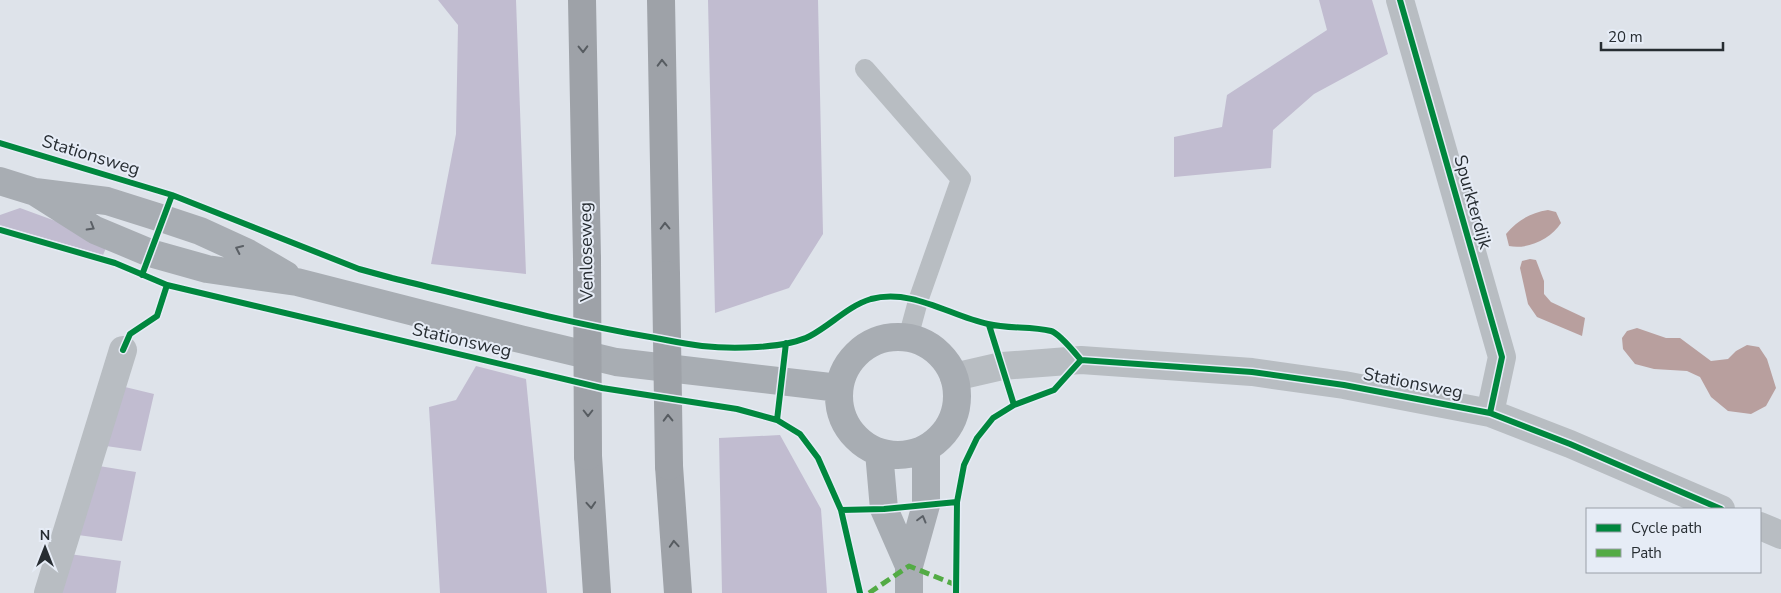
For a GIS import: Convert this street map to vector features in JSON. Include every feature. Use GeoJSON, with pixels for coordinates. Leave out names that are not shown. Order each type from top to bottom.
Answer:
{"type":"FeatureCollection","features":[{"type":"Feature","properties":{"kind":"highway","name":"Venloseweg"},"geometry":{"type":"LineString","coordinates":[[582,0],[587,259],[588,456],[597,593]]}},
{"type":"Feature","properties":{"kind":"highway"},"geometry":{"type":"LineString","coordinates":[[660,0],[669,466],[678,593]]}},
{"type":"Feature","properties":{"kind":"main road","name":"Stationsweg"},"geometry":{"type":"LineString","coordinates":[[1,182],[35,192],[107,201],[191,228],[248,253],[297,282]]}},
{"type":"Feature","properties":{"kind":"main road","name":"Stationsweg"},"geometry":{"type":"LineString","coordinates":[[35,192],[95,230],[150,253],[207,269],[297,282],[616,362],[839,388]]}},
{"type":"Feature","properties":{"kind":"main road"},"geometry":{"type":"LineString","coordinates":[[884,338],[918,340],[944,358],[954,377],[957,390],[953,417],[937,440],[926,448],[911,453],[895,455],[879,452],[856,438],[847,427],[842,415],[839,388],[847,366],[862,348],[884,338]]}},
{"type":"Feature","properties":{"kind":"main road"},"geometry":{"type":"LineString","coordinates":[[909,593],[909,566],[926,505],[926,448]]}},
{"type":"Feature","properties":{"kind":"main road"},"geometry":{"type":"LineString","coordinates":[[879,452],[884,509],[909,566]]}},
{"type":"Feature","properties":{"kind":"street","name":"Spurkterdijk"},"geometry":{"type":"LineString","coordinates":[[1400,0],[1502,357],[1490,413]]}},
{"type":"Feature","properties":{"kind":"street"},"geometry":{"type":"LineString","coordinates":[[48,593],[123,350]]}},
{"type":"Feature","properties":{"kind":"street","name":"Stationsweg"},"geometry":{"type":"LineString","coordinates":[[954,377],[1002,366],[1081,360],[1252,372],[1335,384],[1490,413],[1579,448],[1719,508]]}},
{"type":"Feature","properties":{"kind":"street"},"geometry":{"type":"LineString","coordinates":[[1761,526],[1781,535]]}},
{"type":"Feature","properties":{"kind":"lane"},"geometry":{"type":"LineString","coordinates":[[865,69],[961,179],[918,301],[908,338]]}},
{"type":"Feature","properties":{"kind":"shaded area"},"geometry":{"type":"Polygon","coordinates":[[[438,0],[516,0],[526,274],[431,264],[456,134],[458,25],[438,0]]]}},
{"type":"Feature","properties":{"kind":"shaded area"},"geometry":{"type":"Polygon","coordinates":[[[708,0],[818,0],[823,234],[789,288],[715,313],[708,0]]]}},
{"type":"Feature","properties":{"kind":"shaded area"},"geometry":{"type":"Polygon","coordinates":[[[1319,0],[1372,0],[1388,54],[1314,94],[1273,130],[1271,168],[1174,177],[1174,137],[1222,127],[1227,95],[1327,30],[1319,0]]]}},
{"type":"Feature","properties":{"kind":"shaded area"},"geometry":{"type":"Polygon","coordinates":[[[20,208],[61,223],[106,248],[103,255],[0,225],[0,215],[20,208]]]}},
{"type":"Feature","properties":{"kind":"shaded area"},"geometry":{"type":"Polygon","coordinates":[[[1548,210],[1556,212],[1561,223],[1557,229],[1531,245],[1509,246],[1506,234],[1515,225],[1530,215],[1548,210]]]}},
{"type":"Feature","properties":{"kind":"shaded area"},"geometry":{"type":"Polygon","coordinates":[[[1536,260],[1544,281],[1544,294],[1551,302],[1585,318],[1582,336],[1537,317],[1528,304],[1520,268],[1522,261],[1536,260]]]}},
{"type":"Feature","properties":{"kind":"shaded area"},"geometry":{"type":"Polygon","coordinates":[[[1637,328],[1666,338],[1680,338],[1711,361],[1728,359],[1736,351],[1747,345],[1759,347],[1767,359],[1776,388],[1766,406],[1751,414],[1728,411],[1711,397],[1700,377],[1687,371],[1654,369],[1635,364],[1623,349],[1622,338],[1627,331],[1637,328]]]}},
{"type":"Feature","properties":{"kind":"shaded area"},"geometry":{"type":"Polygon","coordinates":[[[476,366],[526,379],[547,593],[440,593],[429,407],[456,400],[476,366]]]}},
{"type":"Feature","properties":{"kind":"shaded area"},"geometry":{"type":"Polygon","coordinates":[[[125,387],[154,394],[141,451],[106,446],[125,387]]]}},
{"type":"Feature","properties":{"kind":"shaded area"},"geometry":{"type":"Polygon","coordinates":[[[780,435],[821,509],[827,593],[722,593],[719,438],[780,435]]]}},
{"type":"Feature","properties":{"kind":"shaded area"},"geometry":{"type":"Polygon","coordinates":[[[99,466],[136,472],[122,541],[78,535],[99,466]]]}},
{"type":"Feature","properties":{"kind":"shaded area"},"geometry":{"type":"Polygon","coordinates":[[[69,554],[121,561],[116,593],[61,593],[69,554]]]}},
{"type":"Feature","properties":{"kind":"marked path"},"geometry":{"type":"LineString","coordinates":[[869,593],[909,566],[956,585]]}},
{"type":"Feature","properties":{"kind":"cycle path"},"geometry":{"type":"LineString","coordinates":[[1400,0],[1502,357],[1490,413]]}},
{"type":"Feature","properties":{"kind":"cycle path"},"geometry":{"type":"LineString","coordinates":[[0,143],[172,195],[359,269],[488,302],[617,331],[714,347],[772,346],[810,336],[863,302],[886,297],[901,297],[931,304],[988,324],[1051,331],[1062,339],[1081,360],[1252,372],[1344,385],[1490,413],[1570,444],[1719,508]]}},
{"type":"Feature","properties":{"kind":"cycle path"},"geometry":{"type":"LineString","coordinates":[[142,275],[172,195]]}},
{"type":"Feature","properties":{"kind":"cycle path"},"geometry":{"type":"LineString","coordinates":[[0,230],[115,263],[167,285],[602,388],[737,409],[777,420],[800,434],[818,458],[841,510],[860,593]]}},
{"type":"Feature","properties":{"kind":"cycle path"},"geometry":{"type":"LineString","coordinates":[[123,350],[130,334],[157,316],[167,285]]}},
{"type":"Feature","properties":{"kind":"cycle path"},"geometry":{"type":"LineString","coordinates":[[989,325],[1014,405]]}},
{"type":"Feature","properties":{"kind":"cycle path"},"geometry":{"type":"LineString","coordinates":[[777,420],[786,343]]}},
{"type":"Feature","properties":{"kind":"cycle path"},"geometry":{"type":"LineString","coordinates":[[956,593],[957,502],[964,465],[977,438],[993,418],[1014,405],[1054,390],[1081,360]]}},
{"type":"Feature","properties":{"kind":"cycle path"},"geometry":{"type":"LineString","coordinates":[[841,510],[884,509],[957,502]]}}]}
